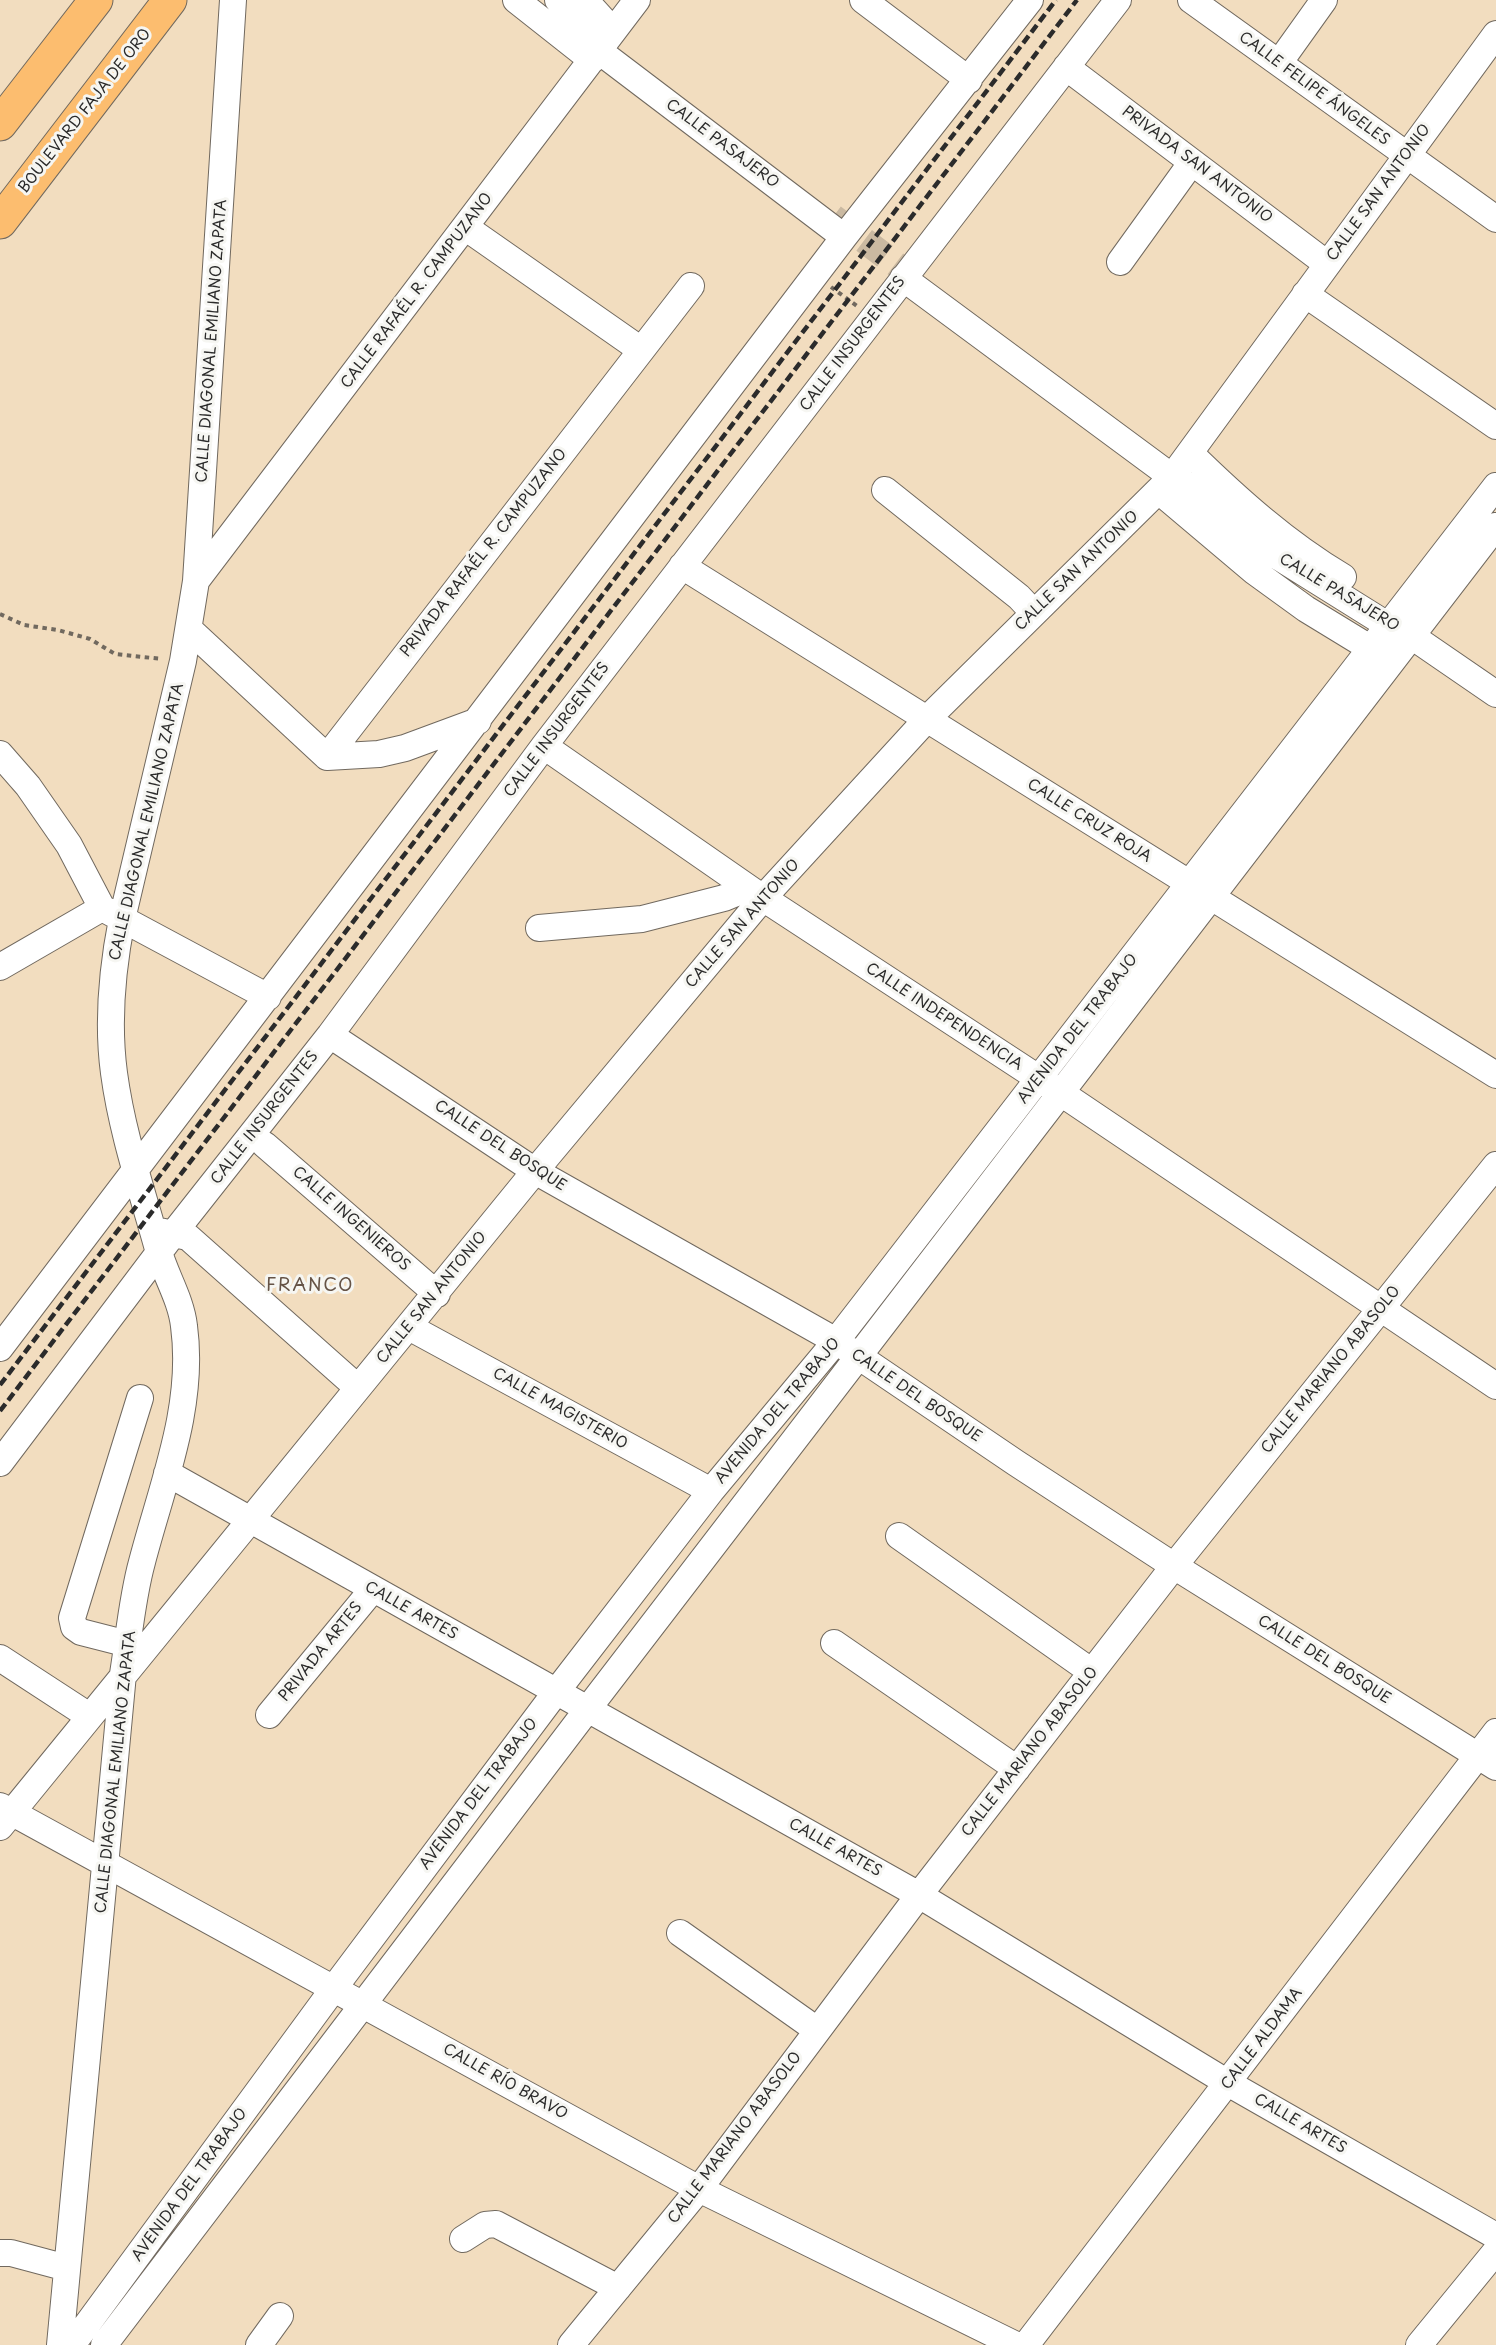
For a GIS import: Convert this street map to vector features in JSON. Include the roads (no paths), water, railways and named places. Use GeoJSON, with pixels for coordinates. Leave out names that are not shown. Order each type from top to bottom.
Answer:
{"type":"FeatureCollection","features":[{"type":"Feature","properties":{"kind":"main road"},"geometry":{"type":"LineString","coordinates":[[0,124],[96,0]]}},
{"type":"Feature","properties":{"kind":"main road","name":"BOULEVARD FAJA DE ORO"},"geometry":{"type":"LineString","coordinates":[[0,222],[170,0]]}},
{"type":"Feature","properties":{"kind":"street","name":"CALLE DIAGONAL EMILIANO ZAPATA"},"geometry":{"type":"LineString","coordinates":[[60,2345],[123,1674],[141,1565],[178,1434],[185,1398],[187,1361],[184,1324],[175,1292],[168,1238],[135,1171],[120,1109],[111,1034],[115,958],[112,914],[190,630],[196,581],[233,0]]}},
{"type":"Feature","properties":{"kind":"street"},"geometry":{"type":"LineString","coordinates":[[516,0],[600,45]]}},
{"type":"Feature","properties":{"kind":"street","name":"CALLE PASAJERO"},"geometry":{"type":"LineString","coordinates":[[558,0],[600,45],[844,237]]}},
{"type":"Feature","properties":{"kind":"street"},"geometry":{"type":"LineString","coordinates":[[585,0],[600,45]]}},
{"type":"Feature","properties":{"kind":"street","name":"CALLE RAFAÉL R. CAMPUZANO"},"geometry":{"type":"LineString","coordinates":[[196,581],[600,45],[637,0]]}},
{"type":"Feature","properties":{"kind":"street"},"geometry":{"type":"LineString","coordinates":[[863,0],[969,80]]}},
{"type":"Feature","properties":{"kind":"street"},"geometry":{"type":"LineString","coordinates":[[0,1348],[478,722],[844,237],[1030,0]]}},
{"type":"Feature","properties":{"kind":"street","name":"CALLE INSURGENTES"},"geometry":{"type":"LineString","coordinates":[[0,1463],[168,1238],[330,1035],[544,746],[1118,0]]}},
{"type":"Feature","properties":{"kind":"street","name":"CALLE FELIPE ÁNGELES"},"geometry":{"type":"LineString","coordinates":[[1191,0],[1496,219]]}},
{"type":"Feature","properties":{"kind":"street"},"geometry":{"type":"LineString","coordinates":[[1279,63],[1324,0]]}},
{"type":"Feature","properties":{"kind":"street","name":"CALLE SAN ANTONIO"},"geometry":{"type":"LineString","coordinates":[[4,1815],[89,1716],[437,1294],[755,893],[1034,613],[1173,484],[1190,453],[1496,34]]}},
{"type":"Feature","properties":{"kind":"street","name":"PRIVADA SAN ANTONIO"},"geometry":{"type":"LineString","coordinates":[[1066,67],[1328,264]]}},
{"type":"Feature","properties":{"kind":"street"},"geometry":{"type":"LineString","coordinates":[[1120,262],[1192,162]]}},
{"type":"Feature","properties":{"kind":"street"},"geometry":{"type":"LineString","coordinates":[[465,227],[642,350]]}},
{"type":"Feature","properties":{"kind":"street","name":"CALLE PASAJERO"},"geometry":{"type":"LineString","coordinates":[[903,278],[1173,484],[1261,546],[1417,632],[1496,694]]}},
{"type":"Feature","properties":{"kind":"street","name":"PRIVADA RAFAÉL R. CAMPUZANO"},"geometry":{"type":"LineString","coordinates":[[327,757],[691,286]]}},
{"type":"Feature","properties":{"kind":"street"},"geometry":{"type":"LineString","coordinates":[[1305,294],[1496,426]]}},
{"type":"Feature","properties":{"kind":"street"},"geometry":{"type":"LineString","coordinates":[[1190,453],[1235,497],[1282,536],[1334,572],[1394,619]]}},
{"type":"Feature","properties":{"kind":"street"},"geometry":{"type":"LineString","coordinates":[[1173,484],[1255,572],[1306,609],[1393,662]]}},
{"type":"Feature","properties":{"kind":"street","name":"AVENIDA DEL TRABAJO"},"geometry":{"type":"LineString","coordinates":[[72,2345],[334,1988],[556,1692],[711,1491],[836,1341],[1496,486]]}},
{"type":"Feature","properties":{"kind":"street"},"geometry":{"type":"LineString","coordinates":[[885,490],[1019,597],[1034,613]]}},
{"type":"Feature","properties":{"kind":"street","name":"AVENIDA DEL TRABAJO"},"geometry":{"type":"LineString","coordinates":[[104,2345],[587,1710],[1417,632],[1496,526]]}},
{"type":"Feature","properties":{"kind":"street","name":"CALLE CRUZ ROJA"},"geometry":{"type":"LineString","coordinates":[[682,567],[1496,1075]]}},
{"type":"Feature","properties":{"kind":"street"},"geometry":{"type":"LineString","coordinates":[[190,630],[327,757],[379,754],[405,748],[478,722]]}},
{"type":"Feature","properties":{"kind":"street","name":"CALLE INDEPENDENCIA"},"geometry":{"type":"LineString","coordinates":[[544,746],[755,893],[1061,1093],[1496,1386]]}},
{"type":"Feature","properties":{"kind":"street"},"geometry":{"type":"LineString","coordinates":[[405,748],[435,778]]}},
{"type":"Feature","properties":{"kind":"street"},"geometry":{"type":"LineString","coordinates":[[0,754],[28,786],[69,845],[112,914],[268,997]]}},
{"type":"Feature","properties":{"kind":"street"},"geometry":{"type":"LineString","coordinates":[[539,928],[642,919],[724,898],[755,893]]}},
{"type":"Feature","properties":{"kind":"street"},"geometry":{"type":"LineString","coordinates":[[0,967],[112,914]]}},
{"type":"Feature","properties":{"kind":"street","name":"CALLE DEL BOSQUE"},"geometry":{"type":"LineString","coordinates":[[330,1035],[535,1171],[836,1341],[1174,1566],[1487,1761]]}},
{"type":"Feature","properties":{"kind":"street","name":"CALLE INGENIEROS"},"geometry":{"type":"LineString","coordinates":[[265,1145],[437,1294]]}},
{"type":"Feature","properties":{"kind":"street","name":"CALLE MARIANO ABASOLO"},"geometry":{"type":"LineString","coordinates":[[571,2345],[699,2189],[919,1895],[1174,1566],[1496,1165]]}},
{"type":"Feature","properties":{"kind":"street"},"geometry":{"type":"LineString","coordinates":[[168,1238],[358,1388]]}},
{"type":"Feature","properties":{"kind":"street","name":"CALLE MAGISTERIO"},"geometry":{"type":"LineString","coordinates":[[409,1327],[711,1491]]}},
{"type":"Feature","properties":{"kind":"street"},"geometry":{"type":"LineString","coordinates":[[128,1644],[81,1632],[74,1627],[72,1618],[140,1398]]}},
{"type":"Feature","properties":{"kind":"street","name":"CALLE ARTES"},"geometry":{"type":"LineString","coordinates":[[167,1473],[919,1895],[1228,2083],[1496,2236]]}},
{"type":"Feature","properties":{"kind":"street"},"geometry":{"type":"LineString","coordinates":[[899,1536],[1092,1672]]}},
{"type":"Feature","properties":{"kind":"street","name":"PRIVADA ARTES"},"geometry":{"type":"LineString","coordinates":[[269,1715],[373,1589]]}},
{"type":"Feature","properties":{"kind":"street"},"geometry":{"type":"LineString","coordinates":[[834,1643],[1017,1769]]}},
{"type":"Feature","properties":{"kind":"street"},"geometry":{"type":"LineString","coordinates":[[0,1658],[89,1716]]}},
{"type":"Feature","properties":{"kind":"street","name":"CALLE ALDAMA"},"geometry":{"type":"LineString","coordinates":[[1026,2345],[1228,2083],[1487,1761],[1496,1732]]}},
{"type":"Feature","properties":{"kind":"street","name":"CALLE RÍO BRAVO"},"geometry":{"type":"LineString","coordinates":[[4,1815],[106,1863],[699,2189],[1016,2345]]}},
{"type":"Feature","properties":{"kind":"street"},"geometry":{"type":"LineString","coordinates":[[680,1933],[818,2030]]}},
{"type":"Feature","properties":{"kind":"street"},"geometry":{"type":"LineString","coordinates":[[464,2239],[485,2225],[496,2224],[618,2288]]}},
{"type":"Feature","properties":{"kind":"street"},"geometry":{"type":"LineString","coordinates":[[1419,2345],[1496,2251]]}},
{"type":"Feature","properties":{"kind":"street"},"geometry":{"type":"LineString","coordinates":[[0,2253],[11,2253],[68,2268]]}},
{"type":"Feature","properties":{"kind":"street"},"geometry":{"type":"LineString","coordinates":[[259,2345],[280,2316]]}},
{"type":"Feature","properties":{"kind":"tunnel"},"geometry":{"type":"LineString","coordinates":[[833,217],[926,287]]}},
{"type":"Feature","properties":{"kind":"railway"},"geometry":{"type":"LineString","coordinates":[[0,1385],[1056,0]]}},
{"type":"Feature","properties":{"kind":"railway"},"geometry":{"type":"LineString","coordinates":[[0,1411],[1077,0]]}},
{"type":"Feature","properties":{"kind":"district","name":"FRANCO"},"geometry":{"type":"Point","coordinates":[310,1286]}}]}
